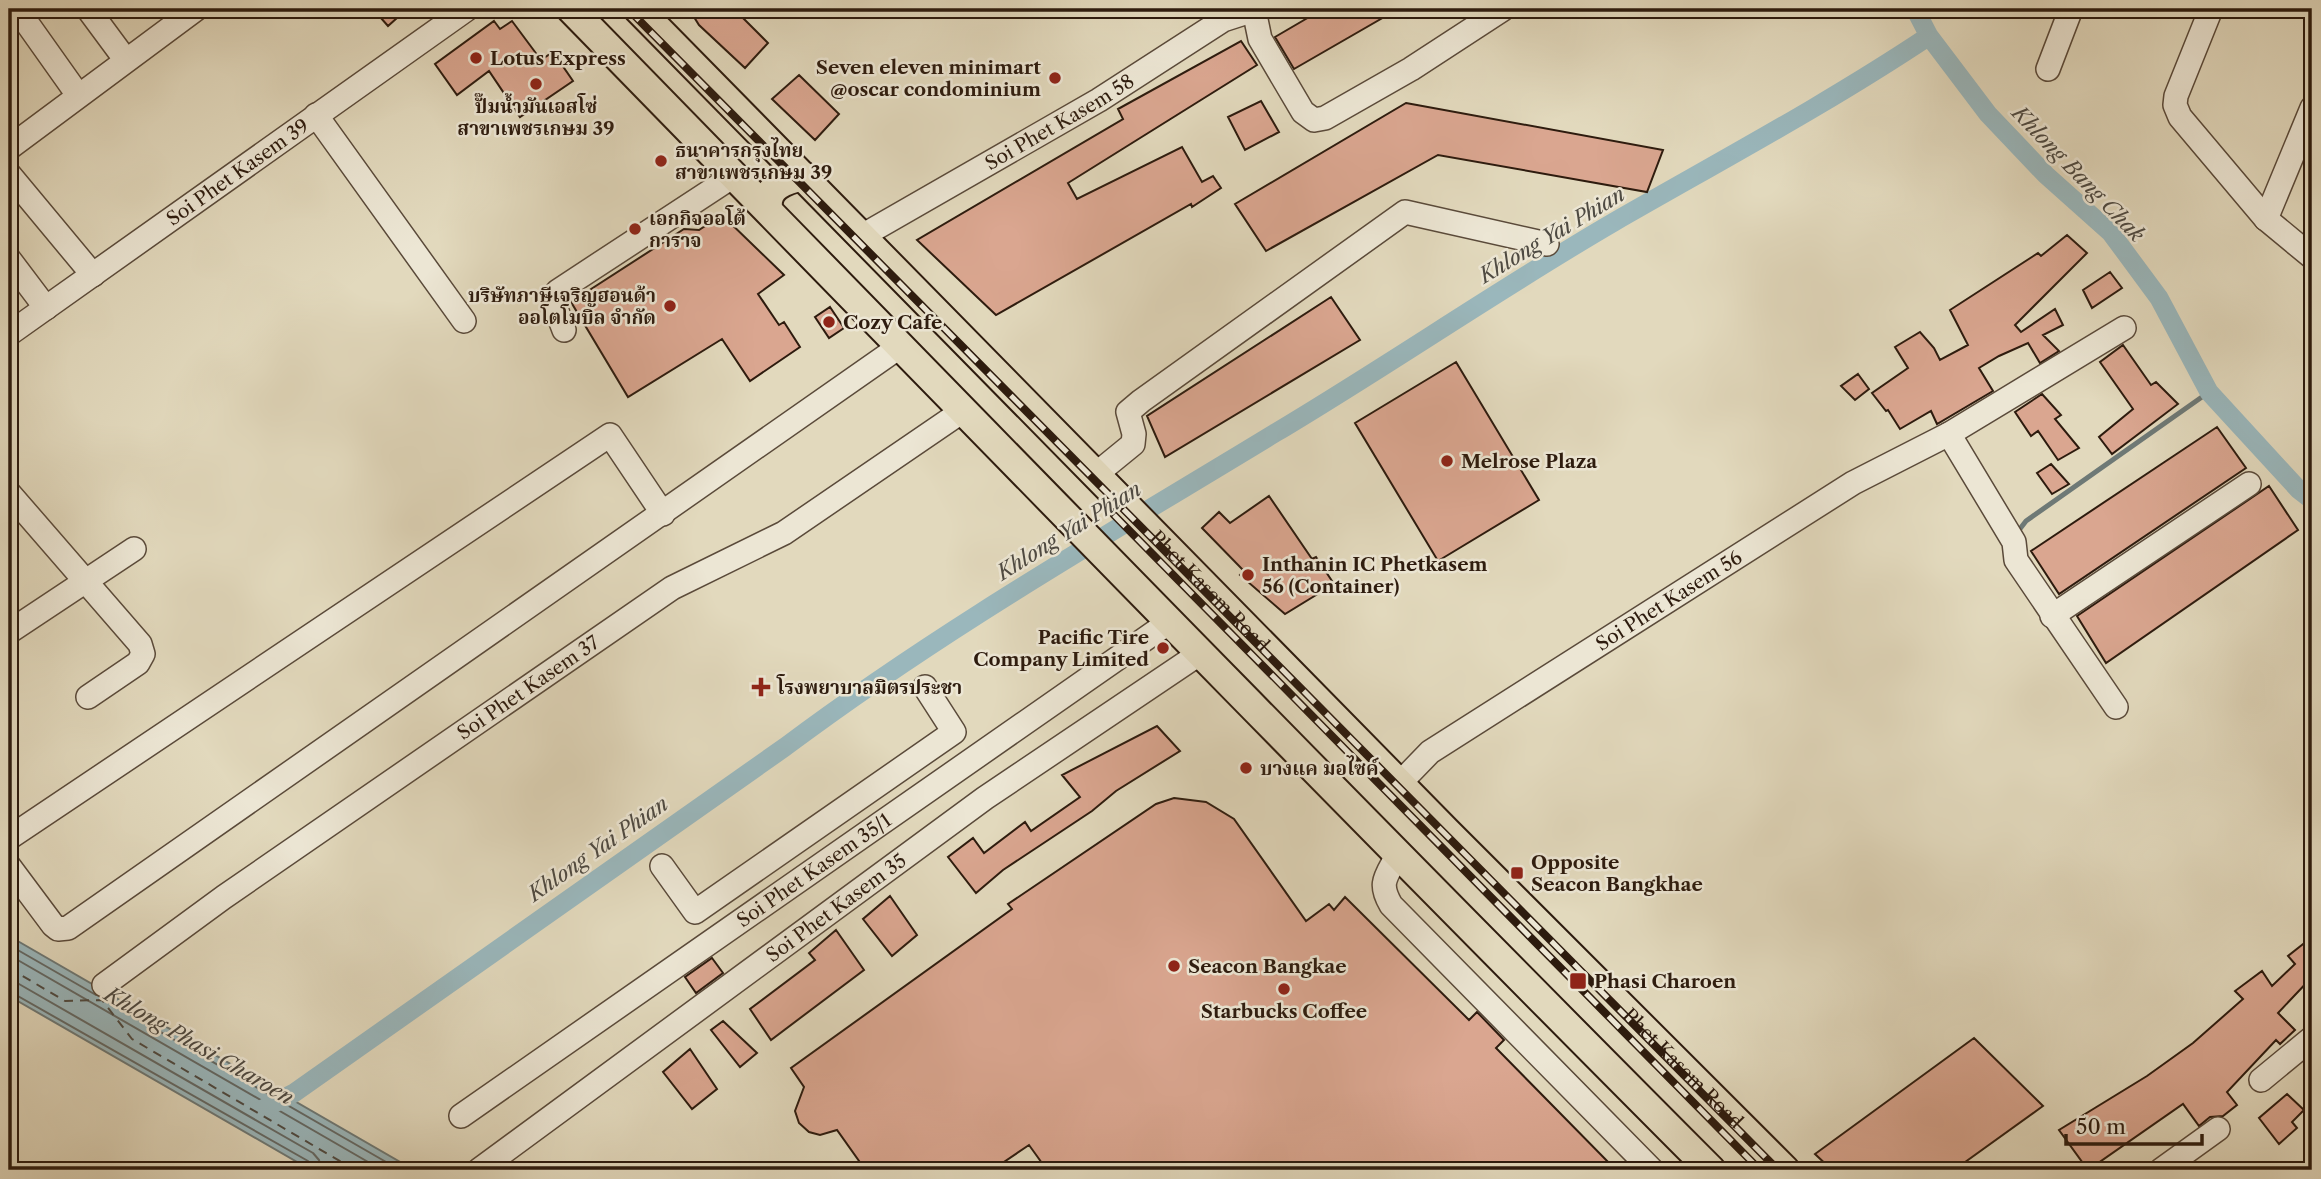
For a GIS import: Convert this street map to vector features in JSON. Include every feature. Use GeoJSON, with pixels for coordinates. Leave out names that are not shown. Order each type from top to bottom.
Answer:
{"type":"FeatureCollection","features":[{"type":"Feature","properties":{"kind":"main road"},"geometry":{"type":"LineString","coordinates":[[571,9],[902,345],[1168,623],[1711,1170]]}},
{"type":"Feature","properties":{"kind":"main road","name":"Phet Kasem Road"},"geometry":{"type":"LineString","coordinates":[[638,9],[1153,534],[1785,1170]]}},
{"type":"Feature","properties":{"kind":"main road"},"geometry":{"type":"LineString","coordinates":[[740,180],[760,188],[769,180],[774,166],[772,145]]}},
{"type":"Feature","properties":{"kind":"main road"},"geometry":{"type":"LineString","coordinates":[[768,208],[769,194],[776,187],[803,176]]}},
{"type":"Feature","properties":{"kind":"street"},"geometry":{"type":"LineString","coordinates":[[17,9],[78,95]]}},
{"type":"Feature","properties":{"kind":"street"},"geometry":{"type":"LineString","coordinates":[[88,9],[125,60]]}},
{"type":"Feature","properties":{"kind":"street"},"geometry":{"type":"LineString","coordinates":[[12,136],[78,95],[196,9]]}},
{"type":"Feature","properties":{"kind":"street","name":"Soi Phet Kasem 39"},"geometry":{"type":"LineString","coordinates":[[9,334],[467,9]]}},
{"type":"Feature","properties":{"kind":"street"},"geometry":{"type":"LineString","coordinates":[[1256,10],[1260,39],[1303,112],[1314,120],[1325,118],[1411,69],[1503,9]]}},
{"type":"Feature","properties":{"kind":"street"},"geometry":{"type":"LineString","coordinates":[[2048,69],[2071,9]]}},
{"type":"Feature","properties":{"kind":"street"},"geometry":{"type":"LineString","coordinates":[[2211,9],[2176,96],[2175,105],[2180,117],[2266,219],[2312,257]]}},
{"type":"Feature","properties":{"kind":"street","name":"Soi Phet Kasem 58"},"geometry":{"type":"LineString","coordinates":[[862,236],[1100,100],[1223,20],[1256,10]]}},
{"type":"Feature","properties":{"kind":"street"},"geometry":{"type":"LineString","coordinates":[[2266,219],[2312,108]]}},
{"type":"Feature","properties":{"kind":"street"},"geometry":{"type":"LineString","coordinates":[[316,115],[464,321]]}},
{"type":"Feature","properties":{"kind":"street"},"geometry":{"type":"LineString","coordinates":[[9,174],[93,275]]}},
{"type":"Feature","properties":{"kind":"street"},"geometry":{"type":"LineString","coordinates":[[564,330],[552,298],[558,291],[740,180]]}},
{"type":"Feature","properties":{"kind":"street"},"geometry":{"type":"LineString","coordinates":[[1096,475],[1133,444],[1134,434],[1128,412],[1405,212],[1547,244]]}},
{"type":"Feature","properties":{"kind":"street"},"geometry":{"type":"LineString","coordinates":[[9,259],[46,308]]}},
{"type":"Feature","properties":{"kind":"street","name":"Soi Phet Kasem 56"},"geometry":{"type":"LineString","coordinates":[[1400,783],[1430,752],[1853,483],[1949,434],[2124,328]]}},
{"type":"Feature","properties":{"kind":"street"},"geometry":{"type":"LineString","coordinates":[[9,866],[52,925],[58,929],[68,928],[902,345]]}},
{"type":"Feature","properties":{"kind":"street","name":"Soi Phet Kasem 37"},"geometry":{"type":"LineString","coordinates":[[104,985],[224,897],[672,588],[784,533],[964,410]]}},
{"type":"Feature","properties":{"kind":"street"},"geometry":{"type":"LineString","coordinates":[[1949,434],[2012,539],[2015,560],[2116,707]]}},
{"type":"Feature","properties":{"kind":"street"},"geometry":{"type":"LineString","coordinates":[[9,838],[610,435],[663,514]]}},
{"type":"Feature","properties":{"kind":"street"},"geometry":{"type":"LineString","coordinates":[[2053,616],[2249,484]]}},
{"type":"Feature","properties":{"kind":"street"},"geometry":{"type":"LineString","coordinates":[[9,493],[140,644],[143,654],[138,663],[88,697]]}},
{"type":"Feature","properties":{"kind":"street"},"geometry":{"type":"LineString","coordinates":[[9,632],[134,549]]}},
{"type":"Feature","properties":{"kind":"street","name":"Soi Phet Kasem 35/1"},"geometry":{"type":"LineString","coordinates":[[461,1116],[1168,623]]}},
{"type":"Feature","properties":{"kind":"street","name":"Soi Phet Kasem 35"},"geometry":{"type":"LineString","coordinates":[[479,1170],[985,798],[1199,654]]}},
{"type":"Feature","properties":{"kind":"street"},"geometry":{"type":"LineString","coordinates":[[662,866],[695,912],[954,732],[925,687]]}},
{"type":"Feature","properties":{"kind":"street"},"geometry":{"type":"LineString","coordinates":[[939,742],[958,769]]}},
{"type":"Feature","properties":{"kind":"street"},"geometry":{"type":"LineString","coordinates":[[1397,856],[1384,880],[1383,891],[1391,905],[1652,1170]]}},
{"type":"Feature","properties":{"kind":"street"},"geometry":{"type":"LineString","coordinates":[[2261,1080],[2312,1038]]}},
{"type":"Feature","properties":{"kind":"street"},"geometry":{"type":"LineString","coordinates":[[2161,1170],[2218,1129]]}},
{"type":"Feature","properties":{"kind":"water","name":"Khlong Phasi Charoen"},"geometry":{"type":"Polygon","coordinates":[[[9,936],[414,1170],[311,1170],[9,996],[9,936]]]}},
{"type":"Feature","properties":{"kind":"building"},"geometry":{"type":"Polygon","coordinates":[[[373,9],[407,9],[388,26],[373,9]]]}},
{"type":"Feature","properties":{"kind":"building"},"geometry":{"type":"Polygon","coordinates":[[[689,9],[734,9],[768,43],[745,68],[699,25],[689,9]]]}},
{"type":"Feature","properties":{"kind":"building"},"geometry":{"type":"Polygon","coordinates":[[[1323,9],[1398,9],[1294,69],[1275,37],[1323,9]]]}},
{"type":"Feature","properties":{"kind":"building"},"geometry":{"type":"Polygon","coordinates":[[[494,21],[500,29],[512,21],[541,60],[553,52],[573,81],[520,117],[489,71],[457,95],[435,64],[494,21]]]}},
{"type":"Feature","properties":{"kind":"building"},"geometry":{"type":"Polygon","coordinates":[[[1241,41],[1257,65],[1068,183],[1077,199],[1182,147],[1202,182],[1213,176],[1221,188],[1192,207],[1191,204],[996,315],[917,240],[1123,119],[1118,109],[1241,41]]]}},
{"type":"Feature","properties":{"kind":"building"},"geometry":{"type":"Polygon","coordinates":[[[799,75],[839,114],[815,140],[772,99],[799,75]]]}},
{"type":"Feature","properties":{"kind":"building"},"geometry":{"type":"Polygon","coordinates":[[[1261,101],[1279,132],[1245,150],[1228,117],[1261,101]]]}},
{"type":"Feature","properties":{"kind":"building"},"geometry":{"type":"Polygon","coordinates":[[[1406,103],[1663,150],[1647,192],[1438,155],[1266,251],[1235,204],[1406,103]]]}},
{"type":"Feature","properties":{"kind":"building","name":"บริษัทภาษีเจริญฮอนด้า ออโตโมบิล จำกัด"},"geometry":{"type":"Polygon","coordinates":[[[722,215],[784,275],[758,294],[779,325],[784,322],[800,347],[750,381],[722,339],[628,397],[571,302],[684,229],[699,230],[722,215]]]}},
{"type":"Feature","properties":{"kind":"building"},"geometry":{"type":"Polygon","coordinates":[[[2067,235],[2087,253],[2015,325],[2021,332],[2055,309],[2063,325],[2043,335],[2059,351],[2040,363],[2028,343],[1999,356],[1979,368],[1993,391],[1937,424],[1931,411],[1900,429],[1888,410],[1886,411],[1872,393],[1908,368],[1895,347],[1920,332],[1940,360],[1968,345],[1950,310],[2038,253],[2041,256],[2067,235]]]}},
{"type":"Feature","properties":{"kind":"building"},"geometry":{"type":"Polygon","coordinates":[[[2110,272],[2122,288],[2092,308],[2083,290],[2110,272]]]}},
{"type":"Feature","properties":{"kind":"building"},"geometry":{"type":"Polygon","coordinates":[[[1331,297],[1360,340],[1165,457],[1147,416],[1331,297]]]}},
{"type":"Feature","properties":{"kind":"building","name":"Cozy Cafe"},"geometry":{"type":"Polygon","coordinates":[[[830,307],[844,328],[829,338],[815,317],[830,307]]]}},
{"type":"Feature","properties":{"kind":"building"},"geometry":{"type":"Polygon","coordinates":[[[2123,345],[2151,385],[2156,382],[2178,404],[2112,454],[2099,437],[2133,409],[2100,362],[2123,345]]]}},
{"type":"Feature","properties":{"kind":"building","name":"Melrose Plaza"},"geometry":{"type":"Polygon","coordinates":[[[1456,362],[1539,500],[1438,561],[1355,423],[1456,362]]]}},
{"type":"Feature","properties":{"kind":"building"},"geometry":{"type":"Polygon","coordinates":[[[1858,374],[1869,389],[1855,400],[1841,386],[1858,374]]]}},
{"type":"Feature","properties":{"kind":"building"},"geometry":{"type":"Polygon","coordinates":[[[2042,394],[2061,415],[2055,419],[2079,448],[2058,460],[2038,431],[2031,436],[2015,412],[2042,394]]]}},
{"type":"Feature","properties":{"kind":"building"},"geometry":{"type":"Polygon","coordinates":[[[2217,427],[2246,468],[2059,594],[2031,551],[2217,427]]]}},
{"type":"Feature","properties":{"kind":"building"},"geometry":{"type":"Polygon","coordinates":[[[2051,464],[2069,484],[2052,494],[2037,473],[2051,464]]]}},
{"type":"Feature","properties":{"kind":"building"},"geometry":{"type":"Polygon","coordinates":[[[2269,486],[2298,530],[2106,663],[2077,616],[2269,486]]]}},
{"type":"Feature","properties":{"kind":"building"},"geometry":{"type":"Polygon","coordinates":[[[1269,496],[1312,559],[1316,557],[1334,584],[1285,614],[1240,575],[1244,571],[1202,528],[1219,512],[1230,523],[1269,496]]]}},
{"type":"Feature","properties":{"kind":"building"},"geometry":{"type":"Polygon","coordinates":[[[1157,726],[1180,751],[1116,791],[1092,811],[1003,870],[976,893],[948,857],[973,838],[984,853],[1025,822],[1031,831],[1080,797],[1062,775],[1157,726]]]}},
{"type":"Feature","properties":{"kind":"building","name":"Seacon Bangkae"},"geometry":{"type":"Polygon","coordinates":[[[1174,798],[1206,802],[1234,819],[1306,921],[1329,904],[1334,910],[1345,897],[1469,1020],[1477,1012],[1504,1040],[1496,1048],[1616,1170],[1047,1170],[1029,1145],[992,1170],[851,1170],[859,1161],[837,1130],[820,1135],[809,1132],[799,1123],[795,1111],[804,1087],[791,1068],[1012,909],[1008,904],[1156,804],[1174,798]]]}},
{"type":"Feature","properties":{"kind":"building"},"geometry":{"type":"Polygon","coordinates":[[[890,896],[917,935],[892,956],[863,919],[890,896]]]}},
{"type":"Feature","properties":{"kind":"building"},"geometry":{"type":"Polygon","coordinates":[[[836,930],[864,970],[771,1040],[750,1009],[815,960],[809,953],[836,930]]]}},
{"type":"Feature","properties":{"kind":"building"},"geometry":{"type":"Polygon","coordinates":[[[2312,937],[2312,977],[2278,1013],[2295,1030],[2280,1044],[2276,1040],[2227,1092],[2237,1105],[2223,1116],[2210,1117],[2199,1126],[2183,1104],[2088,1170],[2059,1130],[2147,1076],[2193,1043],[2243,999],[2235,991],[2262,971],[2272,986],[2295,964],[2288,956],[2312,937]]]}},
{"type":"Feature","properties":{"kind":"building"},"geometry":{"type":"Polygon","coordinates":[[[712,958],[723,973],[696,993],[685,977],[712,958]]]}},
{"type":"Feature","properties":{"kind":"building"},"geometry":{"type":"Polygon","coordinates":[[[723,1021],[757,1053],[740,1067],[711,1030],[723,1021]]]}},
{"type":"Feature","properties":{"kind":"building"},"geometry":{"type":"Polygon","coordinates":[[[1974,1038],[2043,1106],[1954,1170],[1832,1170],[1815,1154],[1974,1038]]]}},
{"type":"Feature","properties":{"kind":"building"},"geometry":{"type":"Polygon","coordinates":[[[690,1049],[717,1089],[692,1109],[663,1072],[690,1049]]]}},
{"type":"Feature","properties":{"kind":"building"},"geometry":{"type":"Polygon","coordinates":[[[2287,1094],[2304,1110],[2292,1122],[2297,1128],[2279,1144],[2259,1118],[2287,1094]]]}},
{"type":"Feature","properties":{"kind":"waterway","name":"Khlong Bang Chak"},"geometry":{"type":"LineString","coordinates":[[1915,9],[1929,36],[1988,114],[2046,175],[2111,233],[2159,298],[2209,392],[2299,490],[2312,500]]}},
{"type":"Feature","properties":{"kind":"waterway","name":"Khlong Yai Phian"},"geometry":{"type":"LineString","coordinates":[[263,1109],[294,1093],[844,704],[965,623],[1571,248],[1812,109],[1929,36]]}},
{"type":"Feature","properties":{"kind":"waterway"},"geometry":{"type":"LineString","coordinates":[[2016,534],[2026,521],[2209,392]]}},
{"type":"Feature","properties":{"kind":"ferry route"},"geometry":{"type":"LineString","coordinates":[[9,968],[65,1001],[102,1000],[132,1039],[355,1170]]}},
{"type":"Feature","properties":{"kind":"railway"},"geometry":{"type":"LineString","coordinates":[[628,9],[1778,1170]]}},
{"type":"Feature","properties":{"kind":"railway"},"geometry":{"type":"LineString","coordinates":[[1114,515],[1760,1170]]}},
{"type":"Feature","properties":{"kind":"place","name":"Lotus Express"},"geometry":{"type":"Point","coordinates":[476,58]}},
{"type":"Feature","properties":{"kind":"place","name":"Seven eleven minimart @oscar condominium"},"geometry":{"type":"Point","coordinates":[1055,78]}},
{"type":"Feature","properties":{"kind":"place","name":"ปั๊มน้ำมันเอสโซ่ สาขาเพชรเกษม 39"},"geometry":{"type":"Point","coordinates":[536,84]}},
{"type":"Feature","properties":{"kind":"place","name":"ธนาคารกรุงไทย สาขาเพชรเกษม 39"},"geometry":{"type":"Point","coordinates":[661,161]}},
{"type":"Feature","properties":{"kind":"place","name":"เอกกิจออโต้ การาจ"},"geometry":{"type":"Point","coordinates":[635,229]}},
{"type":"Feature","properties":{"kind":"place","name":"บริษัทภาษีเจริญฮอนด้า ออโตโมบิล จำกัด"},"geometry":{"type":"Point","coordinates":[670,306]}},
{"type":"Feature","properties":{"kind":"place","name":"Cozy Cafe"},"geometry":{"type":"Point","coordinates":[829,322]}},
{"type":"Feature","properties":{"kind":"place","name":"Melrose Plaza"},"geometry":{"type":"Point","coordinates":[1447,461]}},
{"type":"Feature","properties":{"kind":"place","name":"Inthanin IC Phetkasem 56 (Container)"},"geometry":{"type":"Point","coordinates":[1248,575]}},
{"type":"Feature","properties":{"kind":"place","name":"Pacific Tire Company Limited"},"geometry":{"type":"Point","coordinates":[1163,648]}},
{"type":"Feature","properties":{"kind":"place","name":"โรงพยาบาลมิตรประชา"},"geometry":{"type":"Point","coordinates":[761,687]}},
{"type":"Feature","properties":{"kind":"place","name":"บางแค มอไซค์"},"geometry":{"type":"Point","coordinates":[1246,768]}},
{"type":"Feature","properties":{"kind":"place","name":"Opposite Seacon Bangkhae"},"geometry":{"type":"Point","coordinates":[1517,873]}},
{"type":"Feature","properties":{"kind":"place","name":"Seacon Bangkae"},"geometry":{"type":"Point","coordinates":[1174,966]}},
{"type":"Feature","properties":{"kind":"place","name":"Phasi Charoen"},"geometry":{"type":"Point","coordinates":[1578,981]}},
{"type":"Feature","properties":{"kind":"place","name":"Starbucks Coffee"},"geometry":{"type":"Point","coordinates":[1284,989]}}]}
